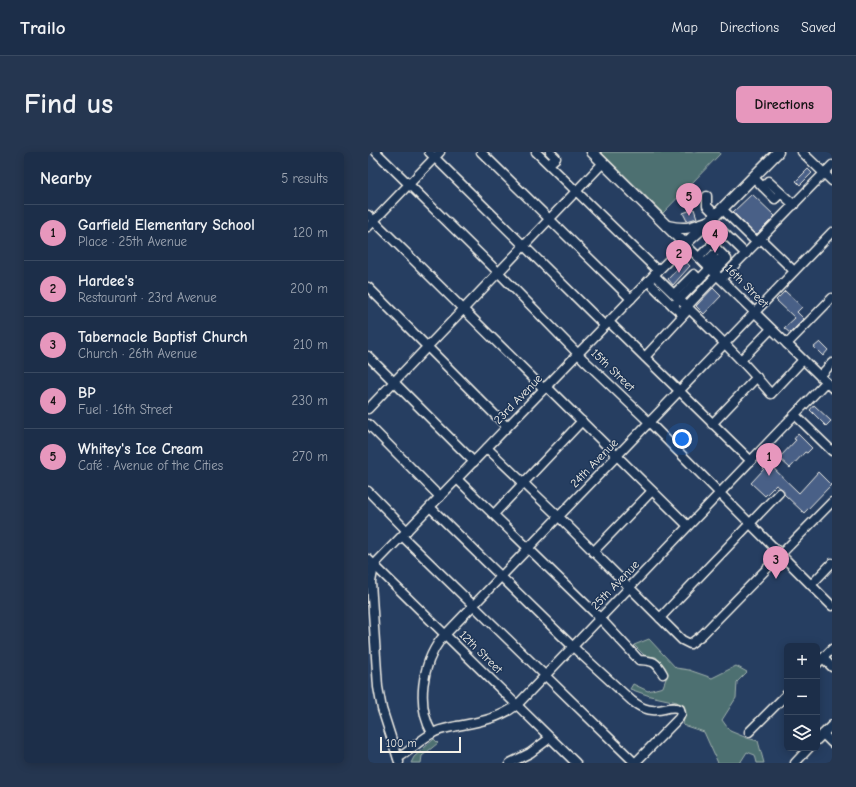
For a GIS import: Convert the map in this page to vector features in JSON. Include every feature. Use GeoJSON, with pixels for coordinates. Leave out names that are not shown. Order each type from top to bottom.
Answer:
{"type":"FeatureCollection","features":[{"type":"Feature","properties":{"kind":"main road","name":"16th Street"},"geometry":{"type":"LineString","coordinates":[[592,152],[686,244]]}},
{"type":"Feature","properties":{"kind":"main road"},"geometry":{"type":"LineString","coordinates":[[686,244],[778,152]]}},
{"type":"Feature","properties":{"kind":"main road"},"geometry":{"type":"LineString","coordinates":[[667,226],[687,228],[716,215]]}},
{"type":"Feature","properties":{"kind":"street","name":"15th Street"},"geometry":{"type":"LineString","coordinates":[[376,152],[832,604]]}},
{"type":"Feature","properties":{"kind":"street"},"geometry":{"type":"LineString","coordinates":[[481,152],[631,299]]}},
{"type":"Feature","properties":{"kind":"street"},"geometry":{"type":"LineString","coordinates":[[536,152],[656,273],[677,297],[741,360],[771,394],[803,360]]}},
{"type":"Feature","properties":{"kind":"street"},"geometry":{"type":"LineString","coordinates":[[802,152],[832,181]]}},
{"type":"Feature","properties":{"kind":"street"},"geometry":{"type":"LineString","coordinates":[[368,228],[409,185],[435,154],[523,246],[644,357],[750,461]]}},
{"type":"Feature","properties":{"kind":"street"},"geometry":{"type":"LineString","coordinates":[[546,162],[552,154]]}},
{"type":"Feature","properties":{"kind":"street"},"geometry":{"type":"LineString","coordinates":[[368,409],[603,163]]}},
{"type":"Feature","properties":{"kind":"street"},"geometry":{"type":"LineString","coordinates":[[711,269],[746,254],[832,165]]}},
{"type":"Feature","properties":{"kind":"street"},"geometry":{"type":"LineString","coordinates":[[754,177],[763,186],[768,181],[794,205]]}},
{"type":"Feature","properties":{"kind":"street"},"geometry":{"type":"LineString","coordinates":[[707,196],[707,206],[716,215],[759,241],[794,271]]}},
{"type":"Feature","properties":{"kind":"street"},"geometry":{"type":"LineString","coordinates":[[368,215],[688,526]]}},
{"type":"Feature","properties":{"kind":"street"},"geometry":{"type":"LineString","coordinates":[[716,215],[723,232],[746,254]]}},
{"type":"Feature","properties":{"kind":"street"},"geometry":{"type":"LineString","coordinates":[[644,357],[688,308],[711,269],[723,232]]}},
{"type":"Feature","properties":{"kind":"street","name":"24th Avenue"},"geometry":{"type":"LineString","coordinates":[[432,733],[428,726],[424,709],[424,687],[430,659],[436,646],[445,634],[832,232]]}},
{"type":"Feature","properties":{"kind":"street","name":"23rd Avenue"},"geometry":{"type":"LineString","coordinates":[[370,565],[404,534],[648,281],[686,244]]}},
{"type":"Feature","properties":{"kind":"street","name":"16th Street"},"geometry":{"type":"LineString","coordinates":[[686,244],[832,388]]}},
{"type":"Feature","properties":{"kind":"street"},"geometry":{"type":"LineString","coordinates":[[673,306],[677,297],[711,269],[727,259],[716,251]]}},
{"type":"Feature","properties":{"kind":"street"},"geometry":{"type":"LineString","coordinates":[[648,281],[681,313],[688,308]]}},
{"type":"Feature","properties":{"kind":"street"},"geometry":{"type":"LineString","coordinates":[[368,287],[426,347],[508,427]]}},
{"type":"Feature","properties":{"kind":"street"},"geometry":{"type":"LineString","coordinates":[[787,344],[832,298]]}},
{"type":"Feature","properties":{"kind":"street"},"geometry":{"type":"LineString","coordinates":[[741,360],[771,329]]}},
{"type":"Feature","properties":{"kind":"street"},"geometry":{"type":"LineString","coordinates":[[368,356],[474,462]]}},
{"type":"Feature","properties":{"kind":"street","name":"25th Avenue"},"geometry":{"type":"LineString","coordinates":[[399,761],[432,733],[446,728],[492,719],[500,716],[517,705],[719,493],[796,415],[823,379],[832,363]]}},
{"type":"Feature","properties":{"kind":"street"},"geometry":{"type":"LineString","coordinates":[[712,424],[757,377]]}},
{"type":"Feature","properties":{"kind":"street"},"geometry":{"type":"LineString","coordinates":[[796,415],[832,451]]}},
{"type":"Feature","properties":{"kind":"street"},"geometry":{"type":"LineString","coordinates":[[494,514],[582,422]]}},
{"type":"Feature","properties":{"kind":"street"},"geometry":{"type":"LineString","coordinates":[[368,424],[440,497]]}},
{"type":"Feature","properties":{"kind":"street"},"geometry":{"type":"LineString","coordinates":[[487,448],[559,517],[682,640],[690,644],[696,641],[832,502]]}},
{"type":"Feature","properties":{"kind":"street"},"geometry":{"type":"LineString","coordinates":[[457,479],[600,618],[639,660],[652,661],[658,666],[663,674]]}},
{"type":"Feature","properties":{"kind":"street"},"geometry":{"type":"LineString","coordinates":[[368,491],[404,534],[473,605],[635,763],[679,718],[681,711],[680,708],[674,707],[651,710],[639,706],[613,685],[572,646],[430,507]]}},
{"type":"Feature","properties":{"kind":"street"},"geometry":{"type":"LineString","coordinates":[[593,552],[652,491]]}},
{"type":"Feature","properties":{"kind":"street"},"geometry":{"type":"LineString","coordinates":[[660,618],[779,493]]}},
{"type":"Feature","properties":{"kind":"street"},"geometry":{"type":"LineString","coordinates":[[811,584],[832,563]]}},
{"type":"Feature","properties":{"kind":"street"},"geometry":{"type":"LineString","coordinates":[[370,565],[378,687],[382,709],[399,761]]}},
{"type":"Feature","properties":{"kind":"street","name":"12th Street"},"geometry":{"type":"LineString","coordinates":[[370,565],[445,634],[576,763]]}},
{"type":"Feature","properties":{"kind":"street"},"geometry":{"type":"LineString","coordinates":[[832,649],[820,661],[832,667]]}},
{"type":"Feature","properties":{"kind":"street"},"geometry":{"type":"LineString","coordinates":[[749,732],[784,697]]}},
{"type":"Feature","properties":{"kind":"street"},"geometry":{"type":"LineString","coordinates":[[820,737],[832,725]]}},
{"type":"Feature","properties":{"kind":"street"},"geometry":{"type":"LineString","coordinates":[[823,734],[832,743]]}},
{"type":"Feature","properties":{"kind":"street"},"geometry":{"type":"LineString","coordinates":[[510,763],[530,753],[550,738]]}},
{"type":"Feature","properties":{"kind":"street"},"geometry":{"type":"LineString","coordinates":[[795,763],[806,751]]}},
{"type":"Feature","properties":{"kind":"green space"},"geometry":{"type":"Polygon","coordinates":[[[601,152],[719,152],[720,154],[663,213],[601,152]]]}},
{"type":"Feature","properties":{"kind":"green space"},"geometry":{"type":"Polygon","coordinates":[[[649,639],[676,668],[689,670],[712,678],[736,666],[747,672],[737,682],[736,698],[722,720],[730,731],[758,741],[764,763],[757,763],[755,755],[747,752],[740,763],[718,763],[704,732],[683,725],[685,711],[677,702],[650,696],[630,689],[633,684],[648,691],[663,687],[668,673],[656,657],[645,656],[634,645],[649,639]]]}},
{"type":"Feature","properties":{"kind":"green space"},"geometry":{"type":"Polygon","coordinates":[[[434,739],[438,743],[422,756],[421,763],[411,763],[414,757],[434,739]]]}},
{"type":"Feature","properties":{"kind":"building"},"geometry":{"type":"Polygon","coordinates":[[[808,169],[812,173],[800,185],[796,181],[808,169]]]}},
{"type":"Feature","properties":{"kind":"building"},"geometry":{"type":"Polygon","coordinates":[[[752,194],[775,216],[756,235],[733,212],[752,194]]]}},
{"type":"Feature","properties":{"kind":"building"},"geometry":{"type":"Polygon","coordinates":[[[694,209],[697,218],[687,221],[683,213],[694,209]]]}},
{"type":"Feature","properties":{"kind":"building"},"geometry":{"type":"Polygon","coordinates":[[[685,261],[690,266],[673,285],[668,279],[685,261]]]}},
{"type":"Feature","properties":{"kind":"building"},"geometry":{"type":"Polygon","coordinates":[[[713,288],[721,296],[704,314],[696,306],[713,288]]]}},
{"type":"Feature","properties":{"kind":"building"},"geometry":{"type":"Polygon","coordinates":[[[785,291],[802,307],[797,312],[804,319],[790,333],[784,328],[795,318],[776,300],[785,291]]]}},
{"type":"Feature","properties":{"kind":"building"},"geometry":{"type":"Polygon","coordinates":[[[820,342],[828,350],[823,356],[814,347],[820,342]]]}},
{"type":"Feature","properties":{"kind":"building"},"geometry":{"type":"Polygon","coordinates":[[[814,405],[831,421],[826,426],[810,410],[814,405]]]}},
{"type":"Feature","properties":{"kind":"building"},"geometry":{"type":"Polygon","coordinates":[[[798,434],[812,448],[807,453],[805,452],[790,468],[779,458],[796,440],[794,439],[798,434]]]}},
{"type":"Feature","properties":{"kind":"building"},"geometry":{"type":"Polygon","coordinates":[[[768,463],[799,493],[818,472],[831,485],[804,513],[784,494],[782,489],[776,485],[765,496],[751,483],[768,463]]]}},
{"type":"Feature","properties":{"kind":"place","name":"Whitey's Ice Cream"},"geometry":{"type":"Point","coordinates":[689,216]}},
{"type":"Feature","properties":{"kind":"place","name":"BP"},"geometry":{"type":"Point","coordinates":[715,253]}},
{"type":"Feature","properties":{"kind":"place","name":"Hardee's"},"geometry":{"type":"Point","coordinates":[679,273]}},
{"type":"Feature","properties":{"kind":"place","name":"Garfield Elementary School"},"geometry":{"type":"Point","coordinates":[769,476]}},
{"type":"Feature","properties":{"kind":"place","name":"Tabernacle Baptist Church"},"geometry":{"type":"Point","coordinates":[776,579]}}]}
